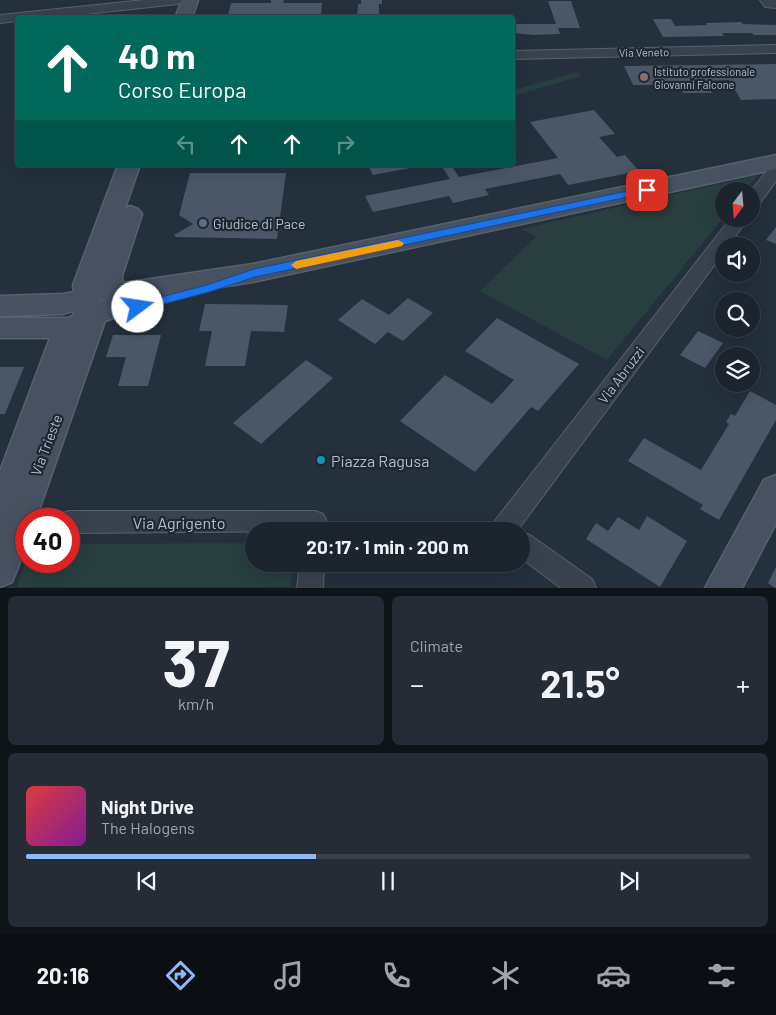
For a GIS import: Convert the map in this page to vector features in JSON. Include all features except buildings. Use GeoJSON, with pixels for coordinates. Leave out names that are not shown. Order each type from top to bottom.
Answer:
{"type":"FeatureCollection","features":[{"type":"Feature","properties":{"kind":"street"},"geometry":{"type":"LineString","coordinates":[[37,15],[178,0]]}},
{"type":"Feature","properties":{"kind":"street"},"geometry":{"type":"LineString","coordinates":[[184,15],[190,0]]}},
{"type":"Feature","properties":{"kind":"street"},"geometry":{"type":"LineString","coordinates":[[197,15],[202,0]]}},
{"type":"Feature","properties":{"kind":"street"},"geometry":{"type":"LineString","coordinates":[[766,0],[769,4],[776,4]]}},
{"type":"Feature","properties":{"kind":"street"},"geometry":{"type":"LineString","coordinates":[[0,19],[15,17]]}},
{"type":"Feature","properties":{"kind":"street","name":"Via Veneto"},"geometry":{"type":"LineString","coordinates":[[515,55],[776,49]]}},
{"type":"Feature","properties":{"kind":"street"},"geometry":{"type":"LineString","coordinates":[[0,306],[19,320],[97,306],[138,307],[209,288],[254,273],[776,162]]}},
{"type":"Feature","properties":{"kind":"street","name":"Via Trieste"},"geometry":{"type":"LineString","coordinates":[[97,306],[86,285],[129,167]]}},
{"type":"Feature","properties":{"kind":"street","name":"Via Trieste"},"geometry":{"type":"LineString","coordinates":[[0,570],[11,521],[109,276],[145,167]]}},
{"type":"Feature","properties":{"kind":"street"},"geometry":{"type":"LineString","coordinates":[[760,191],[776,170]]}},
{"type":"Feature","properties":{"kind":"street","name":"Via Abruzzi"},"geometry":{"type":"LineString","coordinates":[[519,522],[732,228]]}},
{"type":"Feature","properties":{"kind":"street"},"geometry":{"type":"LineString","coordinates":[[724,588],[776,490]]}},
{"type":"Feature","properties":{"kind":"street","name":"Via Agrigento"},"geometry":{"type":"LineString","coordinates":[[80,522],[245,522]]}},
{"type":"Feature","properties":{"kind":"street"},"geometry":{"type":"LineString","coordinates":[[530,550],[583,588]]}},
{"type":"Feature","properties":{"kind":"street"},"geometry":{"type":"LineString","coordinates":[[310,588],[311,572]]}},
{"type":"Feature","properties":{"kind":"green space"},"geometry":{"type":"Polygon","coordinates":[[[576,72],[582,76],[515,95],[515,89],[576,72]]]}},
{"type":"Feature","properties":{"kind":"green space"},"geometry":{"type":"Polygon","coordinates":[[[758,175],[752,182],[727,182],[758,175]]]}},
{"type":"Feature","properties":{"kind":"green space"},"geometry":{"type":"Polygon","coordinates":[[[715,185],[715,228],[607,360],[480,291],[536,237],[521,229],[715,185]]]}},
{"type":"Feature","properties":{"kind":"green space"},"geometry":{"type":"Polygon","coordinates":[[[245,543],[245,572],[292,572],[291,587],[17,587],[22,573],[80,573],[80,544],[245,543]]]}},
{"type":"Feature","properties":{"kind":"slow traffic"},"geometry":{"type":"LineString","coordinates":[[296,265],[398,243]]}},
{"type":"Feature","properties":{"kind":"place","name":"Istituto professionale Giovanni Falcone"},"geometry":{"type":"Point","coordinates":[644,77]}},
{"type":"Feature","properties":{"kind":"place","name":"Giudice di Pace"},"geometry":{"type":"Point","coordinates":[203,223]}},
{"type":"Feature","properties":{"kind":"place","name":"Piazza Ragusa"},"geometry":{"type":"Point","coordinates":[321,460]}},
{"type":"Feature","properties":{"kind":"route"},"geometry":{"type":"LineString","coordinates":[[138,307],[176,298],[254,273],[647,190]]}}]}
